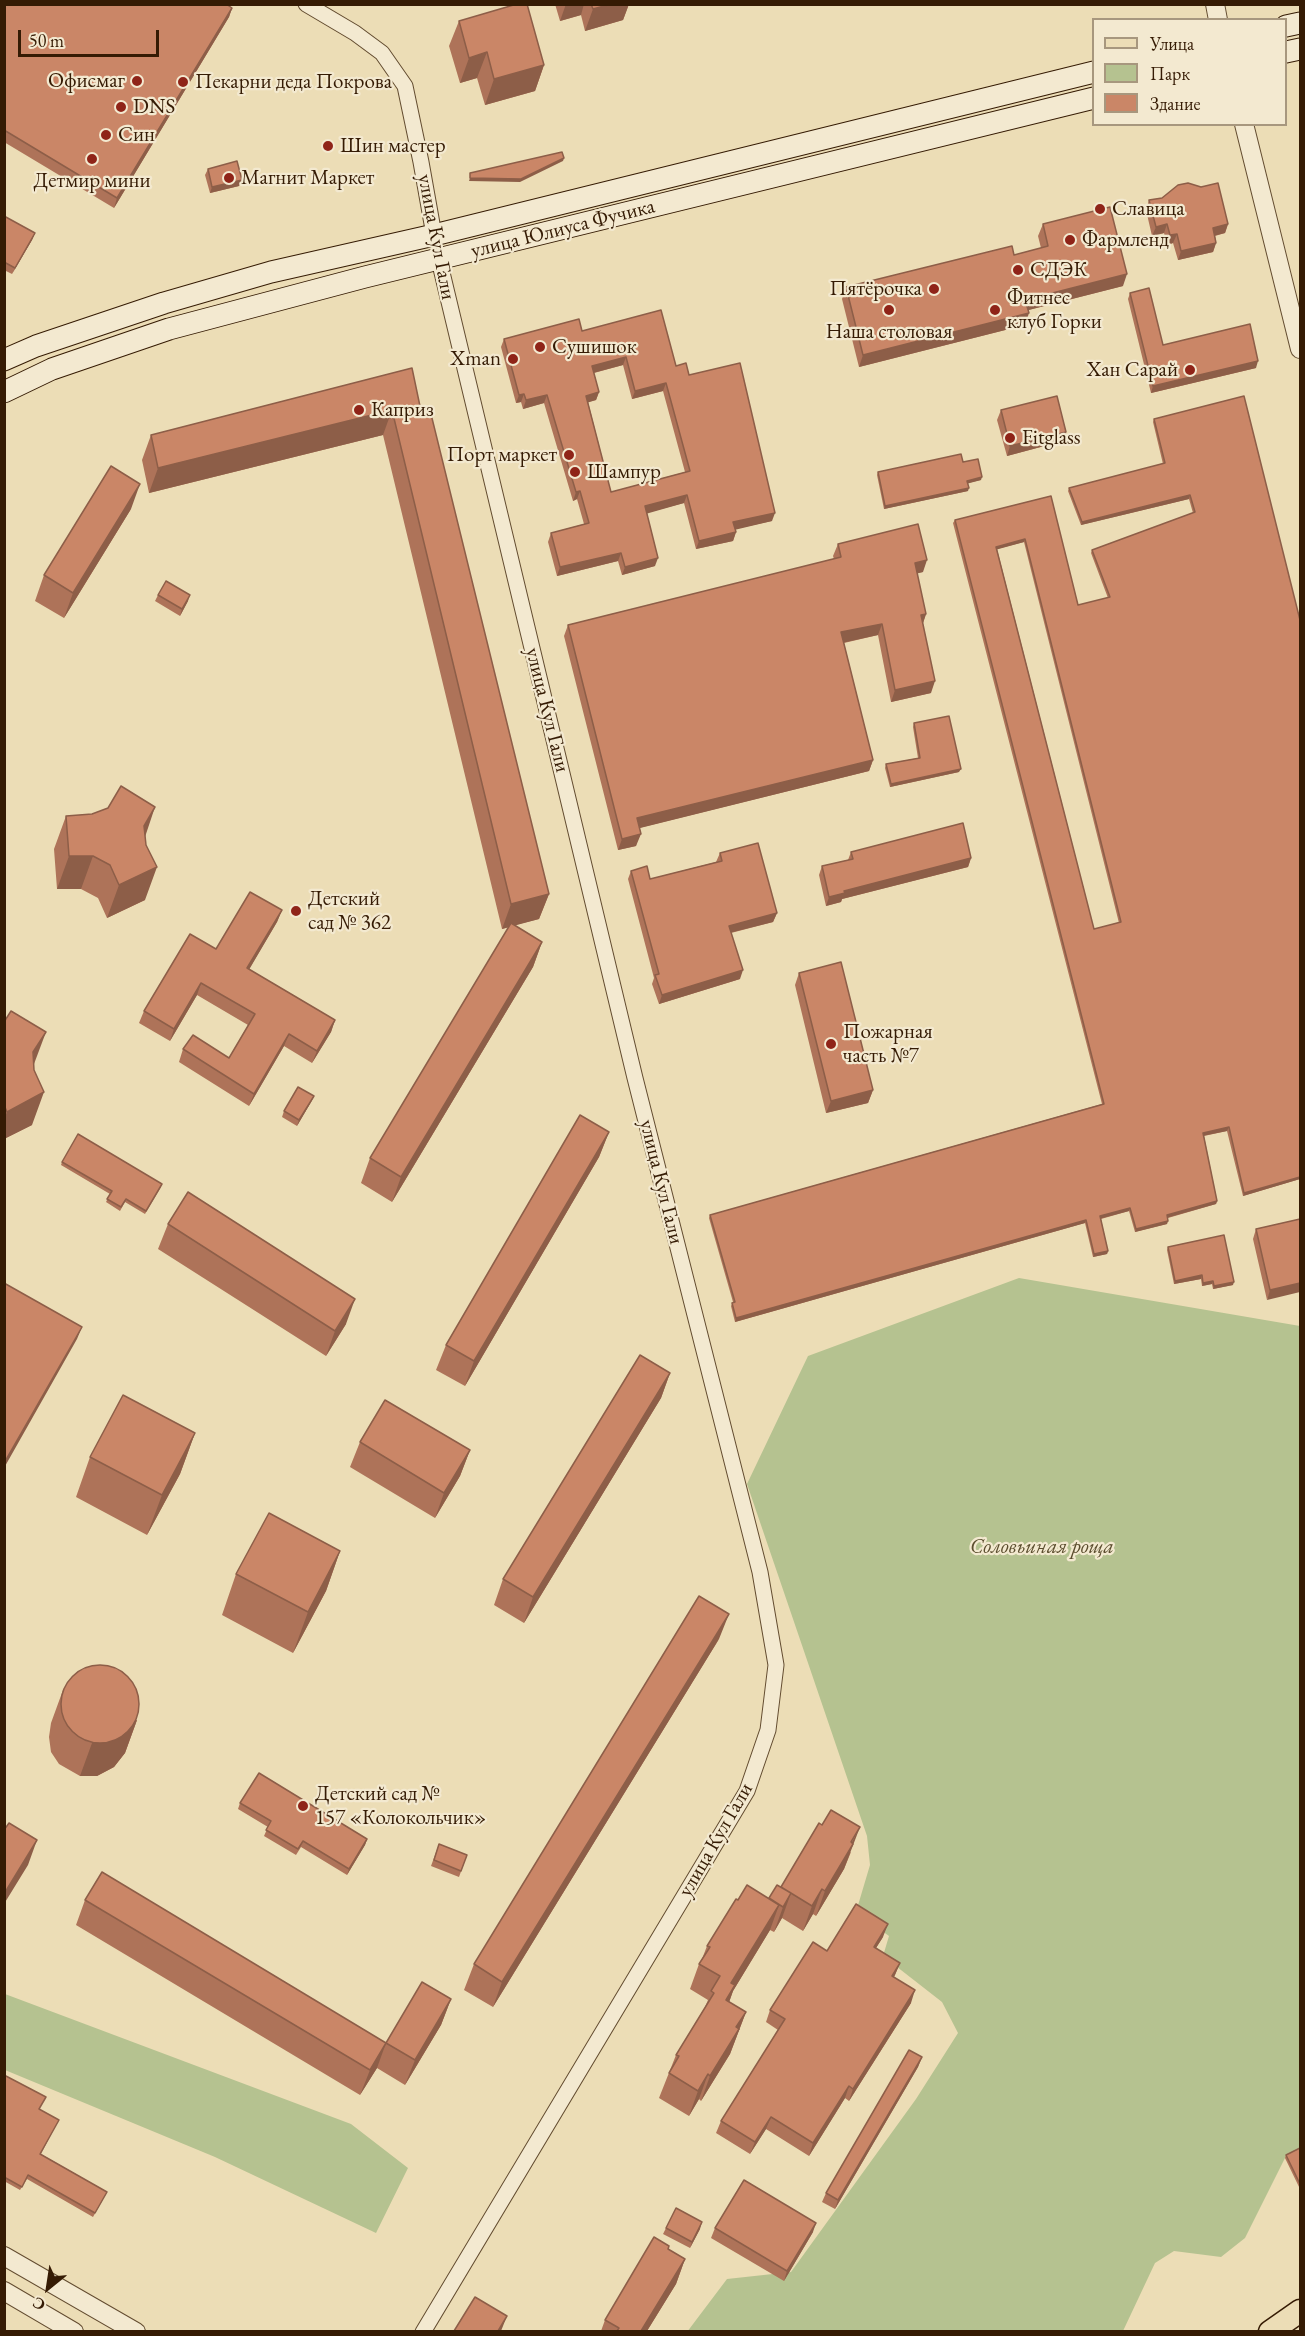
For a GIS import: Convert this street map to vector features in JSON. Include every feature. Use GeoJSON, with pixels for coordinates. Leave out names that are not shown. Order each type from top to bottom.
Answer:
{"type":"FeatureCollection","features":[{"type":"Feature","properties":{"kind":"main road","name":"улица Юлиуса Фучика"},"geometry":{"type":"LineString","coordinates":[[4,360],[36,346],[186,297],[271,273],[1092,72]]}},
{"type":"Feature","properties":{"kind":"main road","name":"улица Юлиуса Фучика"},"geometry":{"type":"LineString","coordinates":[[4,392],[52,369],[170,329],[365,277],[1092,98]]}},
{"type":"Feature","properties":{"kind":"main road","name":"улица Кул Гали"},"geometry":{"type":"LineString","coordinates":[[434,234],[439,260]]}},
{"type":"Feature","properties":{"kind":"main road"},"geometry":{"type":"LineString","coordinates":[[1270,2331],[1300,2311]]}},
{"type":"Feature","properties":{"kind":"street","name":"улица Кул Гали"},"geometry":{"type":"LineString","coordinates":[[306,4],[355,33],[382,53],[405,86],[422,162],[434,234]]}},
{"type":"Feature","properties":{"kind":"street"},"geometry":{"type":"LineString","coordinates":[[1244,126],[1300,349]]}},
{"type":"Feature","properties":{"kind":"street","name":"улица Кул Гали"},"geometry":{"type":"LineString","coordinates":[[423,2331],[747,1791],[768,1730],[776,1665],[760,1572],[635,1078],[439,260]]}},
{"type":"Feature","properties":{"kind":"street"},"geometry":{"type":"LineString","coordinates":[[4,2256],[136,2331]]}},
{"type":"Feature","properties":{"kind":"street"},"geometry":{"type":"LineString","coordinates":[[4,2291],[74,2331]]}},
{"type":"Feature","properties":{"kind":"green space","name":"Соловьиная роща"},"geometry":{"type":"Polygon","coordinates":[[[1019,1278],[1300,1326],[1300,2150],[1285,2158],[1245,2238],[1221,2257],[1174,2251],[1155,2263],[1123,2331],[687,2332],[727,2279],[791,2272],[916,2099],[958,2033],[942,2002],[883,1956],[889,1936],[856,1912],[870,1865],[867,1836],[747,1484],[808,1356],[1019,1278]]]}},
{"type":"Feature","properties":{"kind":"green space"},"geometry":{"type":"Polygon","coordinates":[[[5,1994],[351,2124],[408,2168],[376,2233],[215,2157],[5,2070],[5,1994]]]}},
{"type":"Feature","properties":{"kind":"building"},"geometry":{"type":"Polygon","coordinates":[[[4,4],[226,4],[232,8],[117,198],[4,130],[4,4]]]}},
{"type":"Feature","properties":{"kind":"building"},"geometry":{"type":"Polygon","coordinates":[[[517,4],[527,4],[544,65],[494,79],[487,52],[469,58],[459,21],[517,4]]]}},
{"type":"Feature","properties":{"kind":"building"},"geometry":{"type":"Polygon","coordinates":[[[591,4],[611,4],[593,9],[591,4]]]}},
{"type":"Feature","properties":{"kind":"building"},"geometry":{"type":"Polygon","coordinates":[[[562,152],[564,158],[521,179],[470,178],[470,173],[562,152]]]}},
{"type":"Feature","properties":{"kind":"building"},"geometry":{"type":"Polygon","coordinates":[[[237,161],[242,180],[212,187],[208,169],[237,161]]]}},
{"type":"Feature","properties":{"kind":"building"},"geometry":{"type":"Polygon","coordinates":[[[1188,183],[1201,187],[1218,183],[1228,224],[1213,228],[1216,243],[1181,251],[1177,234],[1170,235],[1167,224],[1156,227],[1149,200],[1162,198],[1178,185],[1188,183]]]}},
{"type":"Feature","properties":{"kind":"building"},"geometry":{"type":"Polygon","coordinates":[[[1110,207],[1127,274],[1025,300],[1029,313],[863,355],[846,287],[1012,246],[1014,255],[1048,246],[1043,224],[1110,207]]]}},
{"type":"Feature","properties":{"kind":"building"},"geometry":{"type":"Polygon","coordinates":[[[4,216],[35,233],[15,268],[4,262],[4,216]]]}},
{"type":"Feature","properties":{"kind":"building"},"geometry":{"type":"Polygon","coordinates":[[[1149,288],[1163,345],[1250,324],[1258,361],[1153,386],[1130,293],[1149,288]]]}},
{"type":"Feature","properties":{"kind":"building"},"geometry":{"type":"Polygon","coordinates":[[[661,310],[676,366],[686,363],[689,375],[740,363],[775,513],[733,522],[736,532],[699,541],[687,495],[645,506],[658,558],[625,567],[621,553],[560,567],[551,533],[589,523],[580,491],[576,492],[547,395],[526,400],[524,394],[519,395],[504,339],[579,319],[582,331],[661,310]],[[626,357],[592,366],[599,392],[586,396],[611,492],[690,471],[666,383],[635,391],[626,357]]]}},
{"type":"Feature","properties":{"kind":"building"},"geometry":{"type":"Polygon","coordinates":[[[412,368],[421,411],[430,410],[549,894],[511,904],[392,410],[158,468],[151,435],[412,368]]]}},
{"type":"Feature","properties":{"kind":"building"},"geometry":{"type":"Polygon","coordinates":[[[1057,396],[1066,432],[1010,446],[1001,410],[1057,396]]]}},
{"type":"Feature","properties":{"kind":"building"},"geometry":{"type":"Polygon","coordinates":[[[1244,396],[1300,620],[1300,1177],[1244,1193],[1229,1127],[1203,1133],[1217,1201],[1167,1215],[1168,1221],[1136,1229],[1130,1208],[1100,1216],[1108,1251],[1094,1254],[1086,1220],[736,1318],[732,1303],[735,1302],[710,1215],[1104,1104],[955,520],[1051,496],[1078,605],[1110,597],[1092,550],[1195,512],[1190,495],[1082,522],[1069,488],[1165,463],[1154,419],[1244,396]],[[1025,539],[996,547],[1094,929],[1121,922],[1025,539]]]}},
{"type":"Feature","properties":{"kind":"building"},"geometry":{"type":"Polygon","coordinates":[[[961,454],[963,462],[978,459],[982,477],[967,481],[969,488],[885,506],[878,472],[961,454]]]}},
{"type":"Feature","properties":{"kind":"building"},"geometry":{"type":"Polygon","coordinates":[[[111,466],[140,484],[73,593],[44,575],[111,466]]]}},
{"type":"Feature","properties":{"kind":"building"},"geometry":{"type":"Polygon","coordinates":[[[918,524],[927,560],[915,563],[926,614],[921,615],[935,681],[895,690],[882,624],[841,632],[873,760],[637,818],[641,834],[622,839],[568,625],[841,557],[838,544],[918,524]]]}},
{"type":"Feature","properties":{"kind":"building"},"geometry":{"type":"Polygon","coordinates":[[[166,581],[190,595],[182,609],[158,595],[166,581]]]}},
{"type":"Feature","properties":{"kind":"building"},"geometry":{"type":"Polygon","coordinates":[[[949,716],[961,769],[891,784],[886,764],[920,758],[914,723],[949,716]]]}},
{"type":"Feature","properties":{"kind":"building"},"geometry":{"type":"Polygon","coordinates":[[[121,786],[155,807],[144,826],[146,845],[157,867],[119,885],[110,865],[93,856],[69,856],[66,816],[92,814],[108,808],[121,786]]]}},
{"type":"Feature","properties":{"kind":"building"},"geometry":{"type":"Polygon","coordinates":[[[963,823],[971,858],[844,891],[845,893],[829,897],[822,866],[853,859],[851,852],[963,823]]]}},
{"type":"Feature","properties":{"kind":"building"},"geometry":{"type":"Polygon","coordinates":[[[758,843],[777,913],[729,926],[743,970],[662,995],[655,975],[659,974],[631,871],[647,866],[650,879],[722,861],[720,853],[758,843]]]}},
{"type":"Feature","properties":{"kind":"building"},"geometry":{"type":"Polygon","coordinates":[[[250,892],[282,910],[247,968],[335,1020],[317,1051],[289,1034],[254,1094],[183,1049],[193,1035],[229,1058],[255,1014],[201,983],[174,1029],[144,1011],[190,934],[216,949],[250,892]]]}},
{"type":"Feature","properties":{"kind":"building"},"geometry":{"type":"Polygon","coordinates":[[[511,923],[542,942],[401,1177],[370,1158],[511,923]]]}},
{"type":"Feature","properties":{"kind":"building","name":"Пожарная часть №7"},"geometry":{"type":"Polygon","coordinates":[[[841,962],[873,1090],[831,1101],[799,973],[841,962]]]}},
{"type":"Feature","properties":{"kind":"building"},"geometry":{"type":"Polygon","coordinates":[[[11,1011],[46,1032],[33,1052],[34,1070],[44,1092],[7,1112],[4,1105],[4,1022],[11,1011]]]}},
{"type":"Feature","properties":{"kind":"building"},"geometry":{"type":"Polygon","coordinates":[[[298,1087],[314,1096],[299,1120],[284,1111],[298,1087]]]}},
{"type":"Feature","properties":{"kind":"building"},"geometry":{"type":"Polygon","coordinates":[[[580,1115],[609,1132],[474,1361],[446,1345],[580,1115]]]}},
{"type":"Feature","properties":{"kind":"building"},"geometry":{"type":"Polygon","coordinates":[[[78,1134],[162,1184],[146,1211],[126,1199],[121,1207],[107,1199],[112,1191],[62,1162],[78,1134]]]}},
{"type":"Feature","properties":{"kind":"building"},"geometry":{"type":"Polygon","coordinates":[[[188,1192],[355,1299],[335,1331],[168,1224],[188,1192]]]}},
{"type":"Feature","properties":{"kind":"building"},"geometry":{"type":"Polygon","coordinates":[[[1300,1219],[1300,1283],[1270,1290],[1256,1229],[1300,1219]]]}},
{"type":"Feature","properties":{"kind":"building"},"geometry":{"type":"Polygon","coordinates":[[[1224,1235],[1234,1282],[1214,1286],[1213,1281],[1203,1283],[1202,1275],[1175,1281],[1168,1247],[1224,1235]]]}},
{"type":"Feature","properties":{"kind":"building"},"geometry":{"type":"Polygon","coordinates":[[[4,1283],[82,1327],[4,1463],[4,1283]]]}},
{"type":"Feature","properties":{"kind":"building"},"geometry":{"type":"Polygon","coordinates":[[[640,1355],[670,1373],[533,1597],[503,1579],[640,1355]]]}},
{"type":"Feature","properties":{"kind":"building"},"geometry":{"type":"Polygon","coordinates":[[[123,1395],[195,1433],[162,1495],[90,1457],[123,1395]]]}},
{"type":"Feature","properties":{"kind":"building"},"geometry":{"type":"Polygon","coordinates":[[[385,1400],[470,1450],[444,1493],[360,1442],[385,1400]]]}},
{"type":"Feature","properties":{"kind":"building"},"geometry":{"type":"Polygon","coordinates":[[[269,1513],[340,1551],[308,1612],[236,1574],[269,1513]]]}},
{"type":"Feature","properties":{"kind":"building"},"geometry":{"type":"Polygon","coordinates":[[[699,1596],[729,1614],[502,1982],[474,1964],[699,1596]]]}},
{"type":"Feature","properties":{"kind":"building"},"geometry":{"type":"Polygon","coordinates":[[[100,1665],[115,1668],[128,1676],[136,1689],[139,1704],[136,1719],[128,1732],[115,1740],[100,1743],[85,1740],[72,1732],[64,1719],[61,1704],[64,1689],[72,1676],[85,1668],[100,1665]]]}},
{"type":"Feature","properties":{"kind":"building"},"geometry":{"type":"Polygon","coordinates":[[[259,1773],[367,1839],[349,1869],[303,1841],[298,1849],[266,1830],[271,1821],[240,1803],[259,1773]]]}},
{"type":"Feature","properties":{"kind":"building"},"geometry":{"type":"Polygon","coordinates":[[[831,1810],[860,1827],[851,1842],[853,1844],[825,1891],[822,1889],[812,1906],[781,1887],[819,1823],[822,1825],[831,1810]]]}},
{"type":"Feature","properties":{"kind":"building"},"geometry":{"type":"Polygon","coordinates":[[[9,1823],[37,1840],[4,1894],[4,1830],[9,1823]]]}},
{"type":"Feature","properties":{"kind":"building"},"geometry":{"type":"Polygon","coordinates":[[[439,1844],[467,1855],[461,1871],[434,1860],[439,1844]]]}},
{"type":"Feature","properties":{"kind":"building"},"geometry":{"type":"Polygon","coordinates":[[[102,1872],[386,2043],[370,2070],[85,1900],[102,1872]]]}},
{"type":"Feature","properties":{"kind":"building"},"geometry":{"type":"Polygon","coordinates":[[[747,1885],[779,1905],[731,1983],[735,1985],[726,2000],[746,2012],[736,2027],[739,2029],[698,2091],[669,2073],[679,2056],[676,2055],[714,1993],[711,1991],[720,1976],[699,1964],[710,1947],[707,1946],[747,1885]]]}},
{"type":"Feature","properties":{"kind":"building"},"geometry":{"type":"Polygon","coordinates":[[[777,1885],[791,1893],[783,1907],[769,1898],[777,1885]]]}},
{"type":"Feature","properties":{"kind":"building"},"geometry":{"type":"Polygon","coordinates":[[[856,1904],[888,1924],[874,1947],[900,1963],[892,1976],[915,1990],[853,2089],[849,2086],[813,2143],[771,2117],[755,2142],[721,2121],[785,2019],[770,2010],[813,1942],[827,1951],[856,1904]]]}},
{"type":"Feature","properties":{"kind":"building"},"geometry":{"type":"Polygon","coordinates":[[[422,1982],[451,1999],[415,2060],[386,2043],[422,1982]]]}},
{"type":"Feature","properties":{"kind":"building"},"geometry":{"type":"Polygon","coordinates":[[[909,2050],[922,2057],[838,2200],[826,2193],[909,2050]]]}},
{"type":"Feature","properties":{"kind":"building"},"geometry":{"type":"Polygon","coordinates":[[[4,2075],[46,2097],[39,2109],[59,2120],[40,2154],[107,2192],[95,2213],[28,2175],[22,2187],[4,2177],[4,2075]]]}},
{"type":"Feature","properties":{"kind":"building"},"geometry":{"type":"Polygon","coordinates":[[[1300,2148],[1300,2184],[1286,2155],[1300,2148]]]}},
{"type":"Feature","properties":{"kind":"building"},"geometry":{"type":"Polygon","coordinates":[[[744,2180],[816,2223],[787,2271],[715,2228],[744,2180]]]}},
{"type":"Feature","properties":{"kind":"building"},"geometry":{"type":"Polygon","coordinates":[[[676,2208],[702,2222],[692,2242],[666,2228],[676,2208]]]}},
{"type":"Feature","properties":{"kind":"building"},"geometry":{"type":"Polygon","coordinates":[[[654,2237],[685,2259],[641,2331],[617,2331],[619,2328],[605,2320],[654,2237]]]}},
{"type":"Feature","properties":{"kind":"building"},"geometry":{"type":"Polygon","coordinates":[[[475,2297],[507,2316],[498,2331],[454,2331],[475,2297]]]}},
{"type":"Feature","properties":{"kind":"place","name":"Офисмаг"},"geometry":{"type":"Point","coordinates":[137,81]}},
{"type":"Feature","properties":{"kind":"place","name":"Пекарни деда Покрова"},"geometry":{"type":"Point","coordinates":[183,82]}},
{"type":"Feature","properties":{"kind":"place","name":"DNS"},"geometry":{"type":"Point","coordinates":[121,107]}},
{"type":"Feature","properties":{"kind":"place","name":"Син"},"geometry":{"type":"Point","coordinates":[106,135]}},
{"type":"Feature","properties":{"kind":"place","name":"Шин мастер"},"geometry":{"type":"Point","coordinates":[328,146]}},
{"type":"Feature","properties":{"kind":"place","name":"Детмир мини"},"geometry":{"type":"Point","coordinates":[92,159]}},
{"type":"Feature","properties":{"kind":"place","name":"Магнит Маркет"},"geometry":{"type":"Point","coordinates":[229,178]}},
{"type":"Feature","properties":{"kind":"place","name":"Славица"},"geometry":{"type":"Point","coordinates":[1100,209]}},
{"type":"Feature","properties":{"kind":"place","name":"Фармленд"},"geometry":{"type":"Point","coordinates":[1070,240]}},
{"type":"Feature","properties":{"kind":"place","name":"СДЭК"},"geometry":{"type":"Point","coordinates":[1018,270]}},
{"type":"Feature","properties":{"kind":"place","name":"Пятёрочка"},"geometry":{"type":"Point","coordinates":[934,289]}},
{"type":"Feature","properties":{"kind":"place","name":"Наша столовая"},"geometry":{"type":"Point","coordinates":[889,310]}},
{"type":"Feature","properties":{"kind":"place","name":"Фитнес клуб Горки"},"geometry":{"type":"Point","coordinates":[995,310]}},
{"type":"Feature","properties":{"kind":"place","name":"Сушишок"},"geometry":{"type":"Point","coordinates":[540,347]}},
{"type":"Feature","properties":{"kind":"place","name":"Xman"},"geometry":{"type":"Point","coordinates":[513,359]}},
{"type":"Feature","properties":{"kind":"place","name":"Хан Сарай"},"geometry":{"type":"Point","coordinates":[1190,370]}},
{"type":"Feature","properties":{"kind":"place","name":"Каприз"},"geometry":{"type":"Point","coordinates":[359,410]}},
{"type":"Feature","properties":{"kind":"place","name":"Fitglass"},"geometry":{"type":"Point","coordinates":[1010,438]}},
{"type":"Feature","properties":{"kind":"place","name":"Порт маркет"},"geometry":{"type":"Point","coordinates":[569,455]}},
{"type":"Feature","properties":{"kind":"place","name":"Шампур"},"geometry":{"type":"Point","coordinates":[575,472]}},
{"type":"Feature","properties":{"kind":"place","name":"Детский сад № 362"},"geometry":{"type":"Point","coordinates":[296,911]}},
{"type":"Feature","properties":{"kind":"place","name":"Пожарная часть №7"},"geometry":{"type":"Point","coordinates":[831,1044]}},
{"type":"Feature","properties":{"kind":"place","name":"Детский сад № 157 «Колокольчик»"},"geometry":{"type":"Point","coordinates":[303,1806]}}]}
